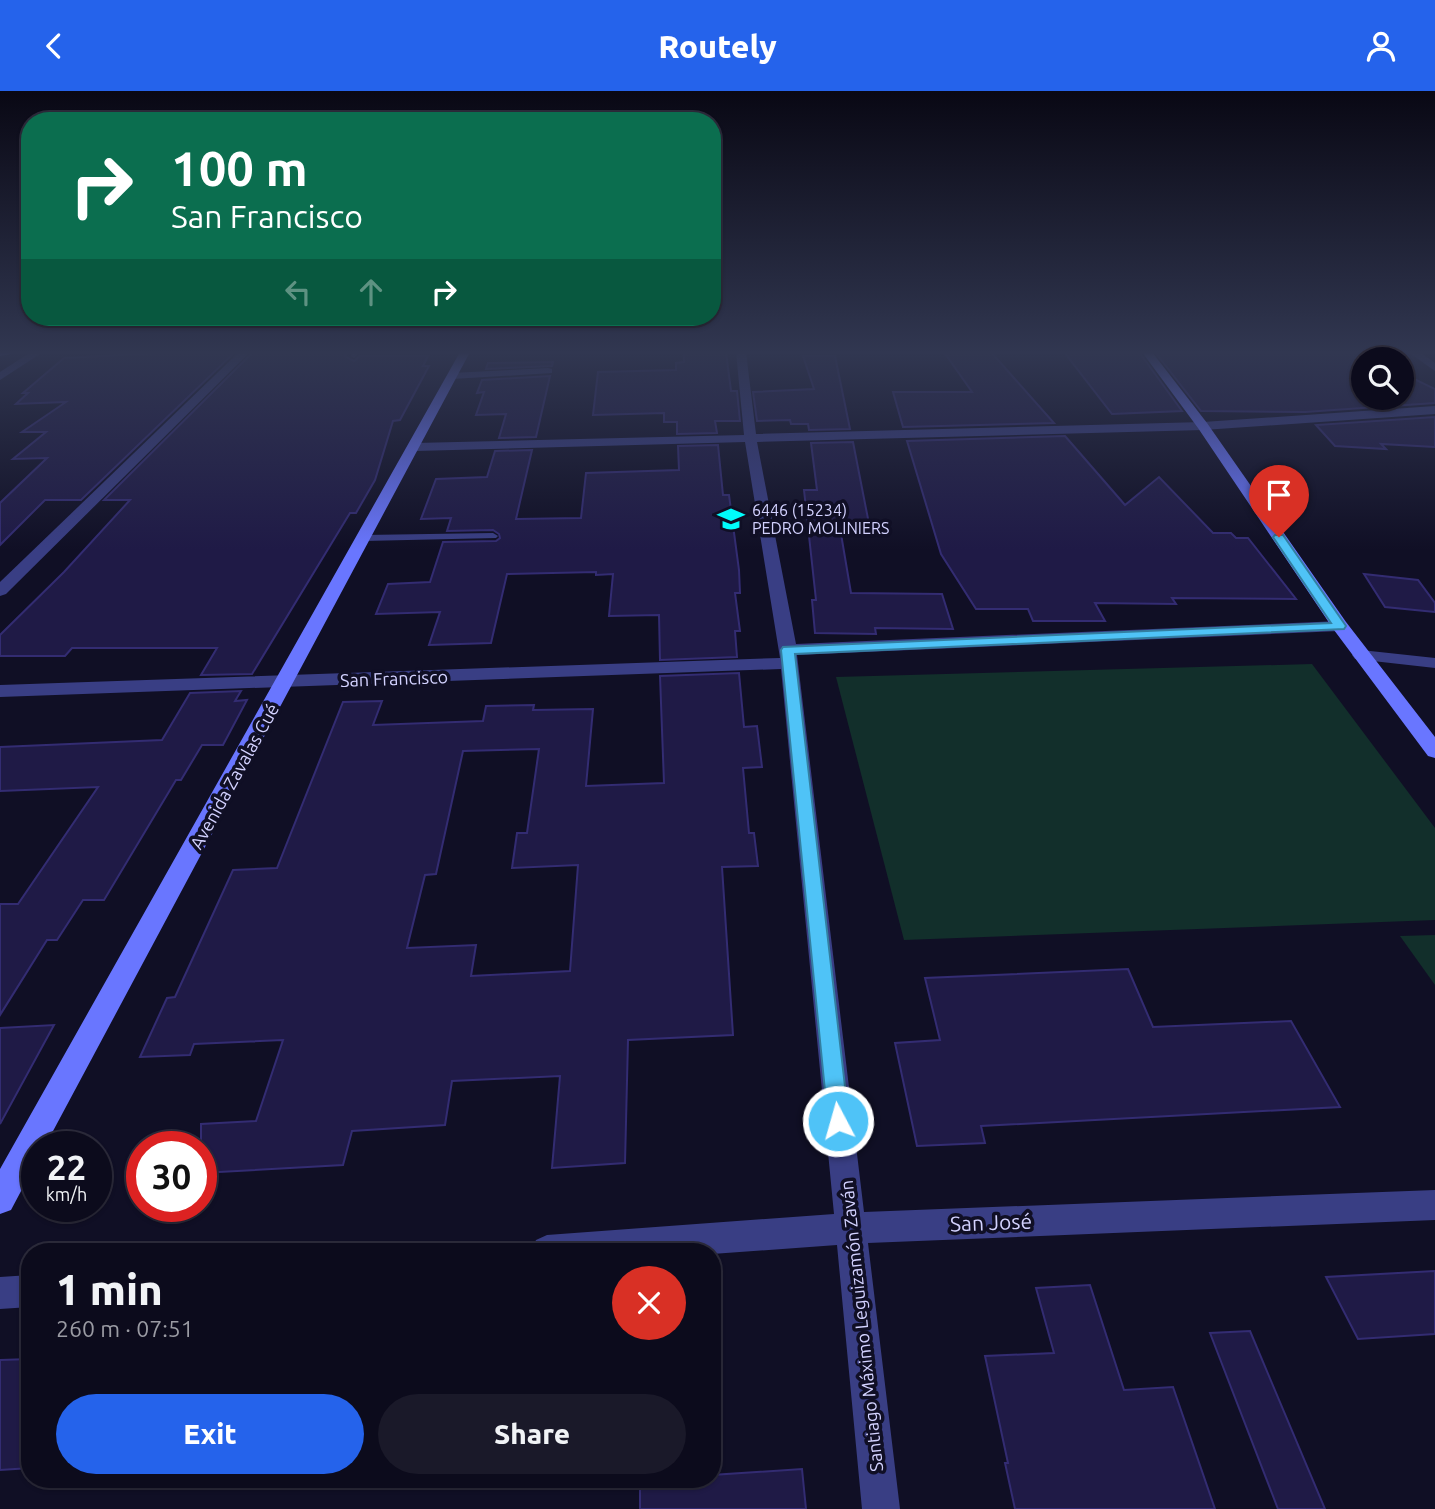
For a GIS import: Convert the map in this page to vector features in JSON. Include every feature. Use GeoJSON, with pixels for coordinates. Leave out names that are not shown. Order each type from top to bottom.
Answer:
{"type":"FeatureCollection","features":[{"type":"Feature","properties":{"kind":"main road","name":"Avenida Zavalas Cué"},"geometry":{"type":"LineString","coordinates":[[0,1199],[430,418]]}},
{"type":"Feature","properties":{"kind":"main road"},"geometry":{"type":"LineString","coordinates":[[1197,418],[1340,626],[1435,751]]}},
{"type":"Feature","properties":{"kind":"street"},"geometry":{"type":"LineString","coordinates":[[0,591],[178,418]]}},
{"type":"Feature","properties":{"kind":"street","name":"Santiago Máximo Leguizamón Zaván"},"geometry":{"type":"LineString","coordinates":[[748,418],[788,657],[881,1509]]}},
{"type":"Feature","properties":{"kind":"street"},"geometry":{"type":"LineString","coordinates":[[415,447],[1203,426],[1316,418]]}},
{"type":"Feature","properties":{"kind":"street","name":"San Francisco"},"geometry":{"type":"LineString","coordinates":[[0,691],[286,681],[788,657],[1340,626]]}},
{"type":"Feature","properties":{"kind":"street"},"geometry":{"type":"LineString","coordinates":[[1361,655],[1435,663]]}},
{"type":"Feature","properties":{"kind":"street","name":"San José"},"geometry":{"type":"LineString","coordinates":[[652,1243],[850,1228],[1435,1205]]}},
{"type":"Feature","properties":{"kind":"street"},"geometry":{"type":"LineString","coordinates":[[0,1293],[21,1292]]}},
{"type":"Feature","properties":{"kind":"lane"},"geometry":{"type":"LineString","coordinates":[[365,538],[493,536]]}},
{"type":"Feature","properties":{"kind":"green space"},"geometry":{"type":"Polygon","coordinates":[[[1312,664],[1435,828],[1435,920],[904,940],[836,677],[1312,664]]]}},
{"type":"Feature","properties":{"kind":"green space"},"geometry":{"type":"Polygon","coordinates":[[[1435,935],[1435,985],[1400,936],[1435,935]]]}},
{"type":"Feature","properties":{"kind":"building"},"geometry":{"type":"Polygon","coordinates":[[[42,418],[166,418],[81,500],[45,500],[0,545],[0,503],[47,458],[13,459],[46,432],[22,432],[42,418]]]}},
{"type":"Feature","properties":{"kind":"building"},"geometry":{"type":"Polygon","coordinates":[[[186,418],[401,418],[393,421],[375,480],[356,513],[350,513],[252,674],[201,675],[217,648],[72,648],[65,656],[0,656],[0,635],[64,572],[130,500],[104,500],[186,418]]]}},
{"type":"Feature","properties":{"kind":"building"},"geometry":{"type":"Polygon","coordinates":[[[505,418],[540,418],[536,437],[499,438],[505,418]]]}},
{"type":"Feature","properties":{"kind":"building"},"geometry":{"type":"Polygon","coordinates":[[[664,418],[740,418],[740,421],[715,421],[717,433],[677,434],[677,422],[664,422],[664,418]]]}},
{"type":"Feature","properties":{"kind":"building"},"geometry":{"type":"Polygon","coordinates":[[[757,418],[848,418],[850,429],[809,430],[808,424],[791,424],[790,420],[757,421],[757,418]]]}},
{"type":"Feature","properties":{"kind":"building"},"geometry":{"type":"Polygon","coordinates":[[[900,418],[1050,418],[1054,423],[903,427],[900,418]]]}},
{"type":"Feature","properties":{"kind":"building"},"geometry":{"type":"Polygon","coordinates":[[[1435,418],[1435,447],[1381,444],[1386,449],[1335,446],[1316,425],[1435,418]]]}},
{"type":"Feature","properties":{"kind":"building"},"geometry":{"type":"Polygon","coordinates":[[[1065,436],[1125,505],[1159,477],[1213,533],[1231,533],[1236,538],[1248,538],[1296,599],[1172,598],[1176,604],[1095,603],[1105,621],[1033,621],[1028,609],[976,609],[941,554],[907,441],[1065,436]]]}},
{"type":"Feature","properties":{"kind":"building"},"geometry":{"type":"Polygon","coordinates":[[[853,442],[870,529],[840,528],[851,593],[942,594],[953,629],[875,628],[876,634],[815,633],[812,600],[816,600],[804,490],[817,490],[811,443],[853,442]]]}},
{"type":"Feature","properties":{"kind":"building"},"geometry":{"type":"Polygon","coordinates":[[[718,445],[723,495],[729,495],[739,570],[740,593],[735,593],[740,631],[735,631],[737,657],[660,660],[659,615],[609,616],[613,574],[507,574],[491,643],[429,645],[440,612],[376,614],[388,584],[430,582],[443,542],[496,541],[500,538],[493,530],[447,531],[451,518],[421,519],[436,479],[487,477],[495,451],[532,450],[516,519],[581,518],[586,473],[679,470],[678,446],[718,445]]]}},
{"type":"Feature","properties":{"kind":"building"},"geometry":{"type":"Polygon","coordinates":[[[1364,574],[1418,580],[1435,603],[1435,612],[1385,607],[1364,574]]]}},
{"type":"Feature","properties":{"kind":"building"},"geometry":{"type":"Polygon","coordinates":[[[739,673],[744,727],[757,726],[762,767],[743,768],[749,833],[754,833],[758,866],[722,867],[733,1035],[628,1040],[625,1163],[552,1168],[560,1076],[452,1081],[445,1125],[352,1131],[343,1165],[217,1172],[217,1131],[201,1131],[201,1124],[256,1121],[283,1040],[194,1044],[190,1055],[140,1057],[167,998],[175,997],[233,870],[277,868],[343,702],[382,701],[373,725],[483,721],[486,706],[534,705],[533,710],[593,709],[586,786],[664,783],[660,676],[739,673]],[[539,749],[463,751],[436,874],[425,875],[407,948],[476,945],[471,976],[570,971],[578,865],[512,868],[517,833],[527,833],[539,749]]]}},
{"type":"Feature","properties":{"kind":"building"},"geometry":{"type":"Polygon","coordinates":[[[241,691],[235,701],[247,700],[223,745],[202,745],[181,780],[176,780],[104,900],[83,900],[57,940],[47,940],[0,1015],[0,904],[18,904],[98,787],[0,791],[0,747],[162,740],[190,693],[241,691]]]}},
{"type":"Feature","properties":{"kind":"building"},"geometry":{"type":"Polygon","coordinates":[[[1128,969],[1153,1027],[1291,1021],[1340,1107],[981,1126],[985,1143],[917,1146],[895,1043],[940,1040],[925,978],[1128,969]]]}},
{"type":"Feature","properties":{"kind":"building"},"geometry":{"type":"Polygon","coordinates":[[[54,1025],[0,1124],[0,1028],[54,1025]]]}},
{"type":"Feature","properties":{"kind":"building"},"geometry":{"type":"Polygon","coordinates":[[[1435,1271],[1435,1334],[1358,1339],[1326,1277],[1435,1271]]]}},
{"type":"Feature","properties":{"kind":"building"},"geometry":{"type":"Polygon","coordinates":[[[1090,1285],[1124,1390],[1173,1387],[1215,1509],[1015,1509],[985,1356],[1054,1353],[1036,1288],[1090,1285]]]}},
{"type":"Feature","properties":{"kind":"building"},"geometry":{"type":"Polygon","coordinates":[[[1250,1331],[1325,1509],[1278,1509],[1210,1333],[1250,1331]]]}},
{"type":"Feature","properties":{"kind":"building"},"geometry":{"type":"Polygon","coordinates":[[[21,1359],[21,1469],[0,1470],[0,1360],[21,1359]]]}},
{"type":"Feature","properties":{"kind":"building"},"geometry":{"type":"Polygon","coordinates":[[[802,1469],[806,1509],[640,1509],[640,1488],[721,1488],[721,1474],[802,1469]]]}},
{"type":"Feature","properties":{"kind":"place","name":"6446 (15234) PEDRO MOLINIERS"},"geometry":{"type":"Point","coordinates":[731,519]}},
{"type":"Feature","properties":{"kind":"route"},"geometry":{"type":"LineString","coordinates":[[838,1121],[788,650],[1340,626],[1279,537]]}}]}
